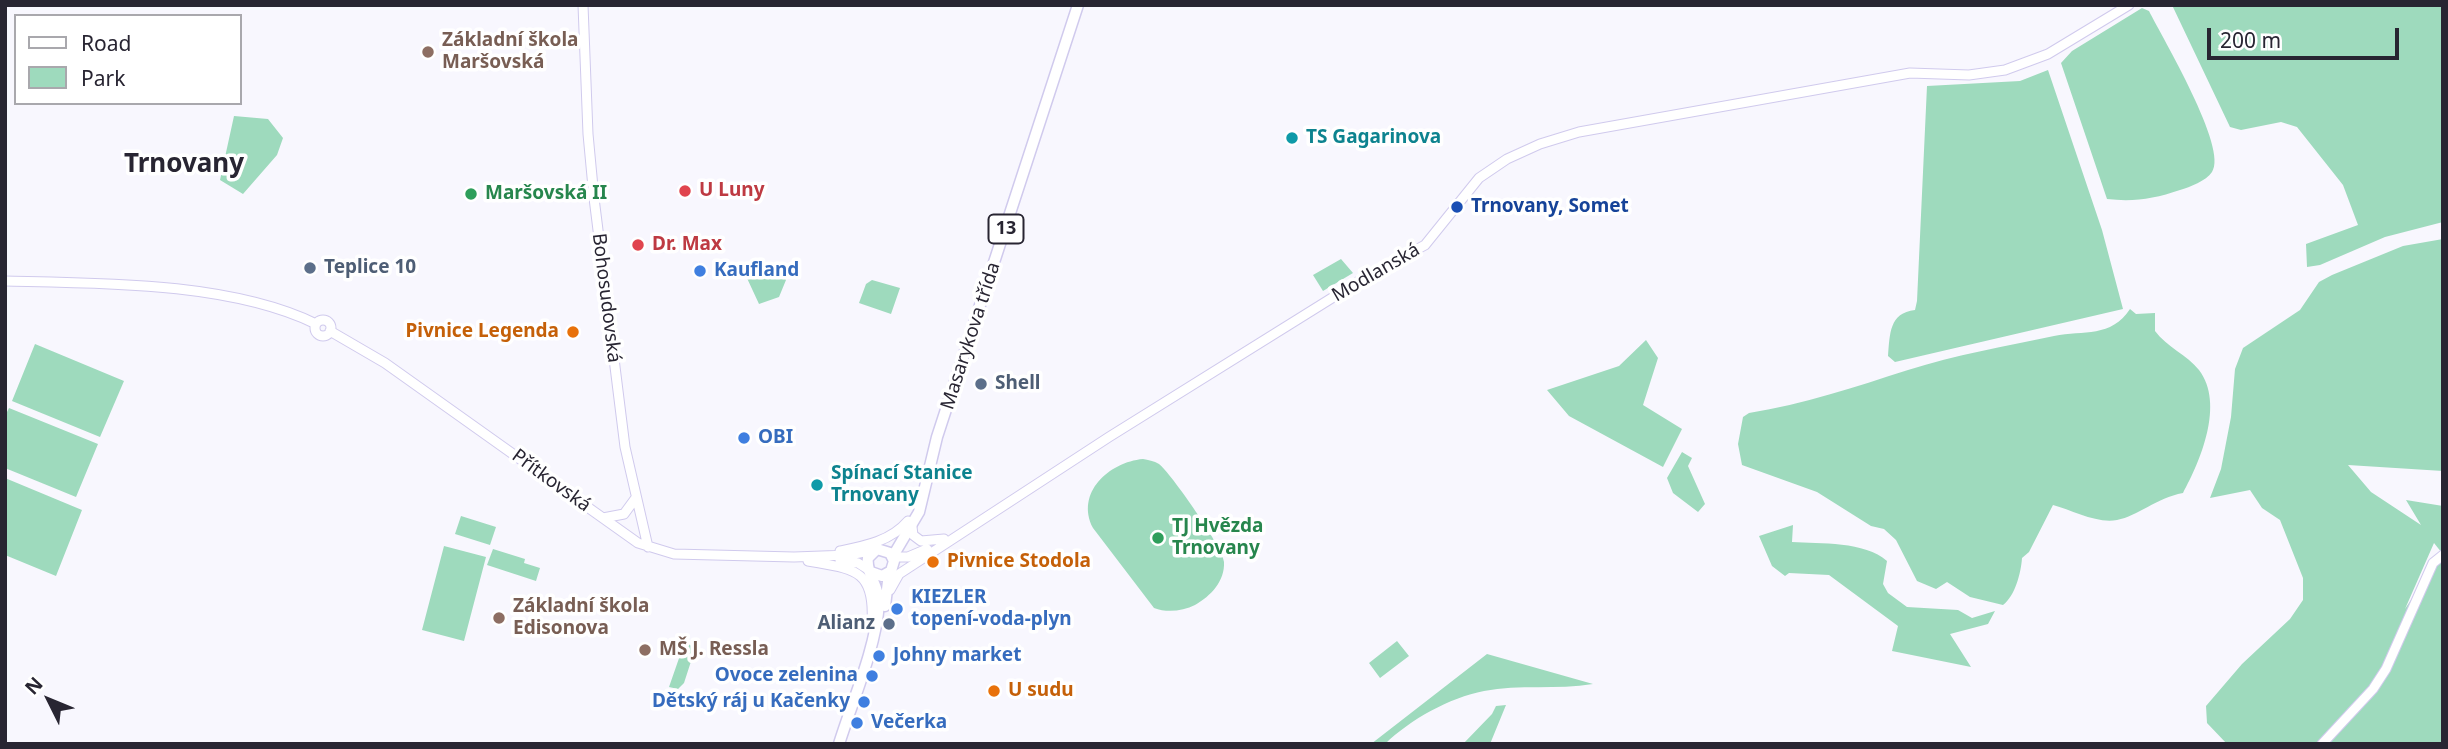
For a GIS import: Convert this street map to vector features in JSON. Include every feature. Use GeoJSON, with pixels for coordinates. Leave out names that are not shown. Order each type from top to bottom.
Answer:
{"type":"FeatureCollection","features":[{"type":"Feature","properties":{"kind":"main road","name":"Masarykova třída"},"geometry":{"type":"LineString","coordinates":[[839,744],[885,602],[893,556],[910,524],[1078,5]]}},
{"type":"Feature","properties":{"kind":"main road","name":"Masarykova třída"},"geometry":{"type":"LineString","coordinates":[[870,644],[879,601],[878,588],[870,571],[868,558],[892,543],[910,524]]}},
{"type":"Feature","properties":{"kind":"main road"},"geometry":{"type":"LineString","coordinates":[[877,550],[893,556]]}},
{"type":"Feature","properties":{"kind":"main road"},"geometry":{"type":"LineString","coordinates":[[870,571],[879,576],[890,572]]}},
{"type":"Feature","properties":{"kind":"street","name":"Bohosudovská"},"geometry":{"type":"LineString","coordinates":[[583,5],[590,167],[620,407],[635,499],[648,547]]}},
{"type":"Feature","properties":{"kind":"street","name":"Modlanská"},"geometry":{"type":"LineString","coordinates":[[975,523],[1349,287],[1418,251],[1432,239],[1462,196],[1479,178],[1518,153],[1579,132],[1919,72],[1969,75],[2021,66],[2056,50],[2129,5]]}},
{"type":"Feature","properties":{"kind":"street","name":"Přítkovská"},"geometry":{"type":"LineString","coordinates":[[5,281],[198,293],[266,306],[316,324],[316,330],[321,335],[330,331],[385,363],[603,519],[648,547],[674,554],[852,561],[870,571]]}},
{"type":"Feature","properties":{"kind":"street"},"geometry":{"type":"LineString","coordinates":[[603,519],[624,514],[635,499]]}},
{"type":"Feature","properties":{"kind":"street"},"geometry":{"type":"LineString","coordinates":[[893,556],[916,555],[975,523]]}},
{"type":"Feature","properties":{"kind":"street"},"geometry":{"type":"LineString","coordinates":[[885,602],[897,576],[975,523]]}},
{"type":"Feature","properties":{"kind":"street"},"geometry":{"type":"LineString","coordinates":[[797,557],[838,552],[876,542],[910,524],[913,535],[920,541],[945,538]]}},
{"type":"Feature","properties":{"kind":"street","name":"Přítkovská"},"geometry":{"type":"LineString","coordinates":[[797,557],[849,555],[877,550]]}},
{"type":"Feature","properties":{"kind":"street"},"geometry":{"type":"LineString","coordinates":[[890,572],[932,552]]}},
{"type":"Feature","properties":{"kind":"street"},"geometry":{"type":"LineString","coordinates":[[2322,744],[2373,690],[2386,669],[2433,564],[2443,555]]}},
{"type":"Feature","properties":{"kind":"street"},"geometry":{"type":"LineString","coordinates":[[797,557],[845,566],[865,580],[872,595],[870,644]]}},
{"type":"Feature","properties":{"kind":"green space"},"geometry":{"type":"Polygon","coordinates":[[[2172,5],[2443,5],[2443,222],[2385,237],[2320,265],[2307,267],[2306,244],[2358,225],[2343,185],[2297,127],[2281,122],[2241,130],[2230,127],[2172,5]]]}},
{"type":"Feature","properties":{"kind":"green space"},"geometry":{"type":"Polygon","coordinates":[[[2142,8],[2149,11],[2192,93],[2211,141],[2215,160],[2209,175],[2188,187],[2143,199],[2107,199],[2061,63],[2072,51],[2142,8]]]}},
{"type":"Feature","properties":{"kind":"green space"},"geometry":{"type":"Polygon","coordinates":[[[2048,70],[2102,230],[2123,309],[1895,362],[1888,356],[1892,326],[1900,315],[1915,310],[1917,301],[1927,86],[2020,81],[2048,70]]]}},
{"type":"Feature","properties":{"kind":"green space"},"geometry":{"type":"Polygon","coordinates":[[[234,116],[268,119],[283,138],[277,155],[243,194],[220,180],[234,116]]]}},
{"type":"Feature","properties":{"kind":"green space"},"geometry":{"type":"Polygon","coordinates":[[[2443,239],[2443,471],[2348,465],[2371,492],[2421,525],[2406,500],[2443,506],[2443,744],[2227,744],[2207,723],[2206,706],[2242,664],[2290,619],[2303,600],[2303,578],[2280,520],[2262,508],[2250,490],[2210,498],[2221,469],[2231,417],[2235,369],[2243,348],[2300,310],[2319,282],[2403,246],[2443,239]],[[2434,543],[2405,609],[2442,553],[2434,543]]]}},
{"type":"Feature","properties":{"kind":"green space"},"geometry":{"type":"Polygon","coordinates":[[[1341,259],[1353,273],[1323,291],[1313,275],[1341,259]]]}},
{"type":"Feature","properties":{"kind":"green space"},"geometry":{"type":"Polygon","coordinates":[[[777,262],[786,280],[779,297],[759,304],[746,276],[777,262]]]}},
{"type":"Feature","properties":{"kind":"green space"},"geometry":{"type":"Polygon","coordinates":[[[872,280],[900,288],[891,314],[859,303],[866,284],[872,280]]]}},
{"type":"Feature","properties":{"kind":"green space"},"geometry":{"type":"Polygon","coordinates":[[[2130,309],[2136,314],[2155,313],[2155,331],[2199,370],[2206,384],[2210,399],[2210,416],[2196,465],[2183,493],[2173,495],[2125,518],[2101,520],[2053,505],[2029,552],[2022,558],[2017,584],[2003,605],[1970,597],[1947,582],[1936,589],[1917,581],[1896,540],[1884,529],[1871,526],[1817,492],[1742,465],[1738,444],[1743,417],[1749,413],[1810,400],[1962,355],[2054,336],[2106,329],[2123,318],[2130,309]]]}},
{"type":"Feature","properties":{"kind":"green space"},"geometry":{"type":"Polygon","coordinates":[[[1646,340],[1658,358],[1643,405],[1682,429],[1663,467],[1569,416],[1547,390],[1619,366],[1646,340]]]}},
{"type":"Feature","properties":{"kind":"green space"},"geometry":{"type":"Polygon","coordinates":[[[35,344],[124,381],[100,437],[12,401],[35,344]]]}},
{"type":"Feature","properties":{"kind":"green space"},"geometry":{"type":"Polygon","coordinates":[[[9,408],[98,444],[76,497],[5,468],[5,416],[9,408]]]}},
{"type":"Feature","properties":{"kind":"green space"},"geometry":{"type":"Polygon","coordinates":[[[1682,452],[1692,458],[1688,466],[1705,504],[1698,512],[1673,493],[1667,478],[1682,452]]]}},
{"type":"Feature","properties":{"kind":"green space","name":"TJ Hvězda Trnovany"},"geometry":{"type":"Polygon","coordinates":[[[1143,459],[1159,464],[1165,470],[1196,511],[1222,554],[1224,569],[1216,587],[1201,601],[1185,609],[1170,611],[1154,608],[1093,528],[1089,515],[1088,503],[1098,482],[1118,466],[1143,459]]]}},
{"type":"Feature","properties":{"kind":"green space"},"geometry":{"type":"Polygon","coordinates":[[[5,478],[82,510],[56,576],[5,555],[5,478]]]}},
{"type":"Feature","properties":{"kind":"green space"},"geometry":{"type":"Polygon","coordinates":[[[461,516],[496,527],[490,545],[455,534],[461,516]]]}},
{"type":"Feature","properties":{"kind":"green space"},"geometry":{"type":"Polygon","coordinates":[[[1793,525],[1792,542],[1855,547],[1887,561],[1883,584],[1888,593],[1907,607],[1958,610],[1972,618],[1995,611],[1988,624],[1950,634],[1971,667],[1892,651],[1898,626],[1829,575],[1789,573],[1785,576],[1772,566],[1759,536],[1793,525]]]}},
{"type":"Feature","properties":{"kind":"green space"},"geometry":{"type":"Polygon","coordinates":[[[444,546],[486,557],[464,641],[422,630],[444,546]]]}},
{"type":"Feature","properties":{"kind":"green space"},"geometry":{"type":"Polygon","coordinates":[[[493,549],[525,559],[524,563],[540,568],[536,581],[487,565],[493,549]]]}},
{"type":"Feature","properties":{"kind":"green space"},"geometry":{"type":"Polygon","coordinates":[[[685,641],[695,649],[684,683],[678,689],[669,687],[685,641]]]}},
{"type":"Feature","properties":{"kind":"green space"},"geometry":{"type":"Polygon","coordinates":[[[1397,641],[1409,656],[1380,678],[1369,663],[1397,641]]]}},
{"type":"Feature","properties":{"kind":"green space"},"geometry":{"type":"Polygon","coordinates":[[[1487,654],[1593,684],[1511,688],[1471,694],[1431,711],[1385,744],[1371,744],[1487,654]]]}},
{"type":"Feature","properties":{"kind":"green space"},"geometry":{"type":"Polygon","coordinates":[[[1506,705],[1490,744],[1463,744],[1492,714],[1496,706],[1506,705]]]}},
{"type":"Feature","properties":{"kind":"place","name":"Základní škola Maršovská"},"geometry":{"type":"Point","coordinates":[428,52]}},
{"type":"Feature","properties":{"kind":"place","name":"TS Gagarinova"},"geometry":{"type":"Point","coordinates":[1292,138]}},
{"type":"Feature","properties":{"kind":"place","name":"U Luny"},"geometry":{"type":"Point","coordinates":[685,191]}},
{"type":"Feature","properties":{"kind":"place","name":"Maršovská II"},"geometry":{"type":"Point","coordinates":[471,194]}},
{"type":"Feature","properties":{"kind":"place","name":"Trnovany, Somet"},"geometry":{"type":"Point","coordinates":[1457,207]}},
{"type":"Feature","properties":{"kind":"place","name":"Dr. Max"},"geometry":{"type":"Point","coordinates":[638,245]}},
{"type":"Feature","properties":{"kind":"place","name":"Teplice 10"},"geometry":{"type":"Point","coordinates":[310,268]}},
{"type":"Feature","properties":{"kind":"place","name":"Kaufland"},"geometry":{"type":"Point","coordinates":[700,271]}},
{"type":"Feature","properties":{"kind":"place","name":"Pivnice Legenda"},"geometry":{"type":"Point","coordinates":[573,332]}},
{"type":"Feature","properties":{"kind":"place","name":"Shell"},"geometry":{"type":"Point","coordinates":[981,384]}},
{"type":"Feature","properties":{"kind":"place","name":"OBI"},"geometry":{"type":"Point","coordinates":[744,438]}},
{"type":"Feature","properties":{"kind":"place","name":"Spínací Stanice Trnovany"},"geometry":{"type":"Point","coordinates":[817,485]}},
{"type":"Feature","properties":{"kind":"place","name":"TJ Hvězda Trnovany"},"geometry":{"type":"Point","coordinates":[1158,538]}},
{"type":"Feature","properties":{"kind":"place","name":"Pivnice Stodola"},"geometry":{"type":"Point","coordinates":[933,562]}},
{"type":"Feature","properties":{"kind":"place","name":"KIEZLER topení-voda-plyn"},"geometry":{"type":"Point","coordinates":[897,609]}},
{"type":"Feature","properties":{"kind":"place","name":"Základní škola Edisonova"},"geometry":{"type":"Point","coordinates":[499,618]}},
{"type":"Feature","properties":{"kind":"place","name":"Alianz"},"geometry":{"type":"Point","coordinates":[889,624]}},
{"type":"Feature","properties":{"kind":"place","name":"MŠ J. Ressla"},"geometry":{"type":"Point","coordinates":[645,650]}},
{"type":"Feature","properties":{"kind":"place","name":"Johny market"},"geometry":{"type":"Point","coordinates":[879,656]}},
{"type":"Feature","properties":{"kind":"place","name":"Ovoce zelenina"},"geometry":{"type":"Point","coordinates":[872,676]}},
{"type":"Feature","properties":{"kind":"place","name":"U sudu"},"geometry":{"type":"Point","coordinates":[994,691]}},
{"type":"Feature","properties":{"kind":"place","name":"Dětský ráj u Kačenky"},"geometry":{"type":"Point","coordinates":[864,702]}},
{"type":"Feature","properties":{"kind":"place","name":"Večerka"},"geometry":{"type":"Point","coordinates":[857,723]}},
{"type":"Feature","properties":{"kind":"district","name":"Trnovany"},"geometry":{"type":"Point","coordinates":[184,165]}}]}
